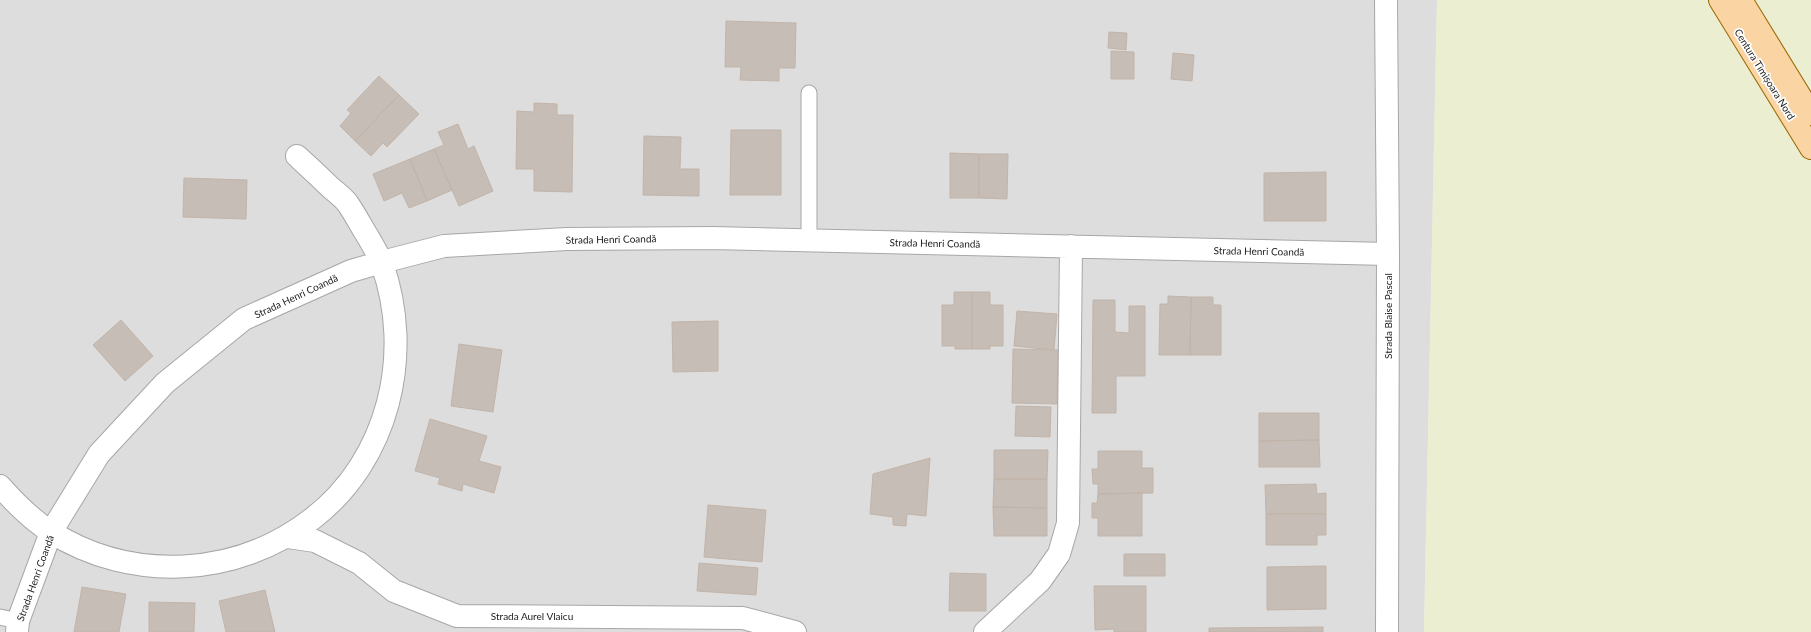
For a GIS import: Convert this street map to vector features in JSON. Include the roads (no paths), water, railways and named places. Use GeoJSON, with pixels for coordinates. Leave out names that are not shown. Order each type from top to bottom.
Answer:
{"type":"FeatureCollection","features":[{"type":"Feature","properties":{"kind":"main road","name":"Centura Timișoara Nord"},"geometry":{"type":"LineString","coordinates":[[1720,0],[1811,148]]}},
{"type":"Feature","properties":{"kind":"main road","name":"Centura Timișoara Nord"},"geometry":{"type":"LineString","coordinates":[[1741,0],[1811,114]]}},
{"type":"Feature","properties":{"kind":"street","name":"Strada Blaise Pascal"},"geometry":{"type":"LineString","coordinates":[[1386,0],[1388,254],[1387,632]]}},
{"type":"Feature","properties":{"kind":"street"},"geometry":{"type":"LineString","coordinates":[[0,486],[18,506],[51,532],[88,551],[121,561],[169,568],[210,565],[250,554],[288,536],[313,519],[337,497],[356,473],[373,446],[385,416],[393,386],[397,355],[396,323],[391,292],[382,262],[347,203],[297,156]]}},
{"type":"Feature","properties":{"kind":"street","name":"Strada Henri Coandă"},"geometry":{"type":"LineString","coordinates":[[12,623],[51,532],[99,454],[165,383],[244,319],[351,270],[444,246],[567,239],[713,238],[1388,254]]}},
{"type":"Feature","properties":{"kind":"street"},"geometry":{"type":"LineString","coordinates":[[985,632],[1040,581],[1060,554],[1068,523],[1071,246]]}},
{"type":"Feature","properties":{"kind":"street","name":"Strada Aurel Vlaicu"},"geometry":{"type":"LineString","coordinates":[[288,536],[315,541],[359,563],[394,591],[457,616],[743,618],[795,632]]}},
{"type":"Feature","properties":{"kind":"lane"},"geometry":{"type":"LineString","coordinates":[[809,93],[809,240]]}}]}
